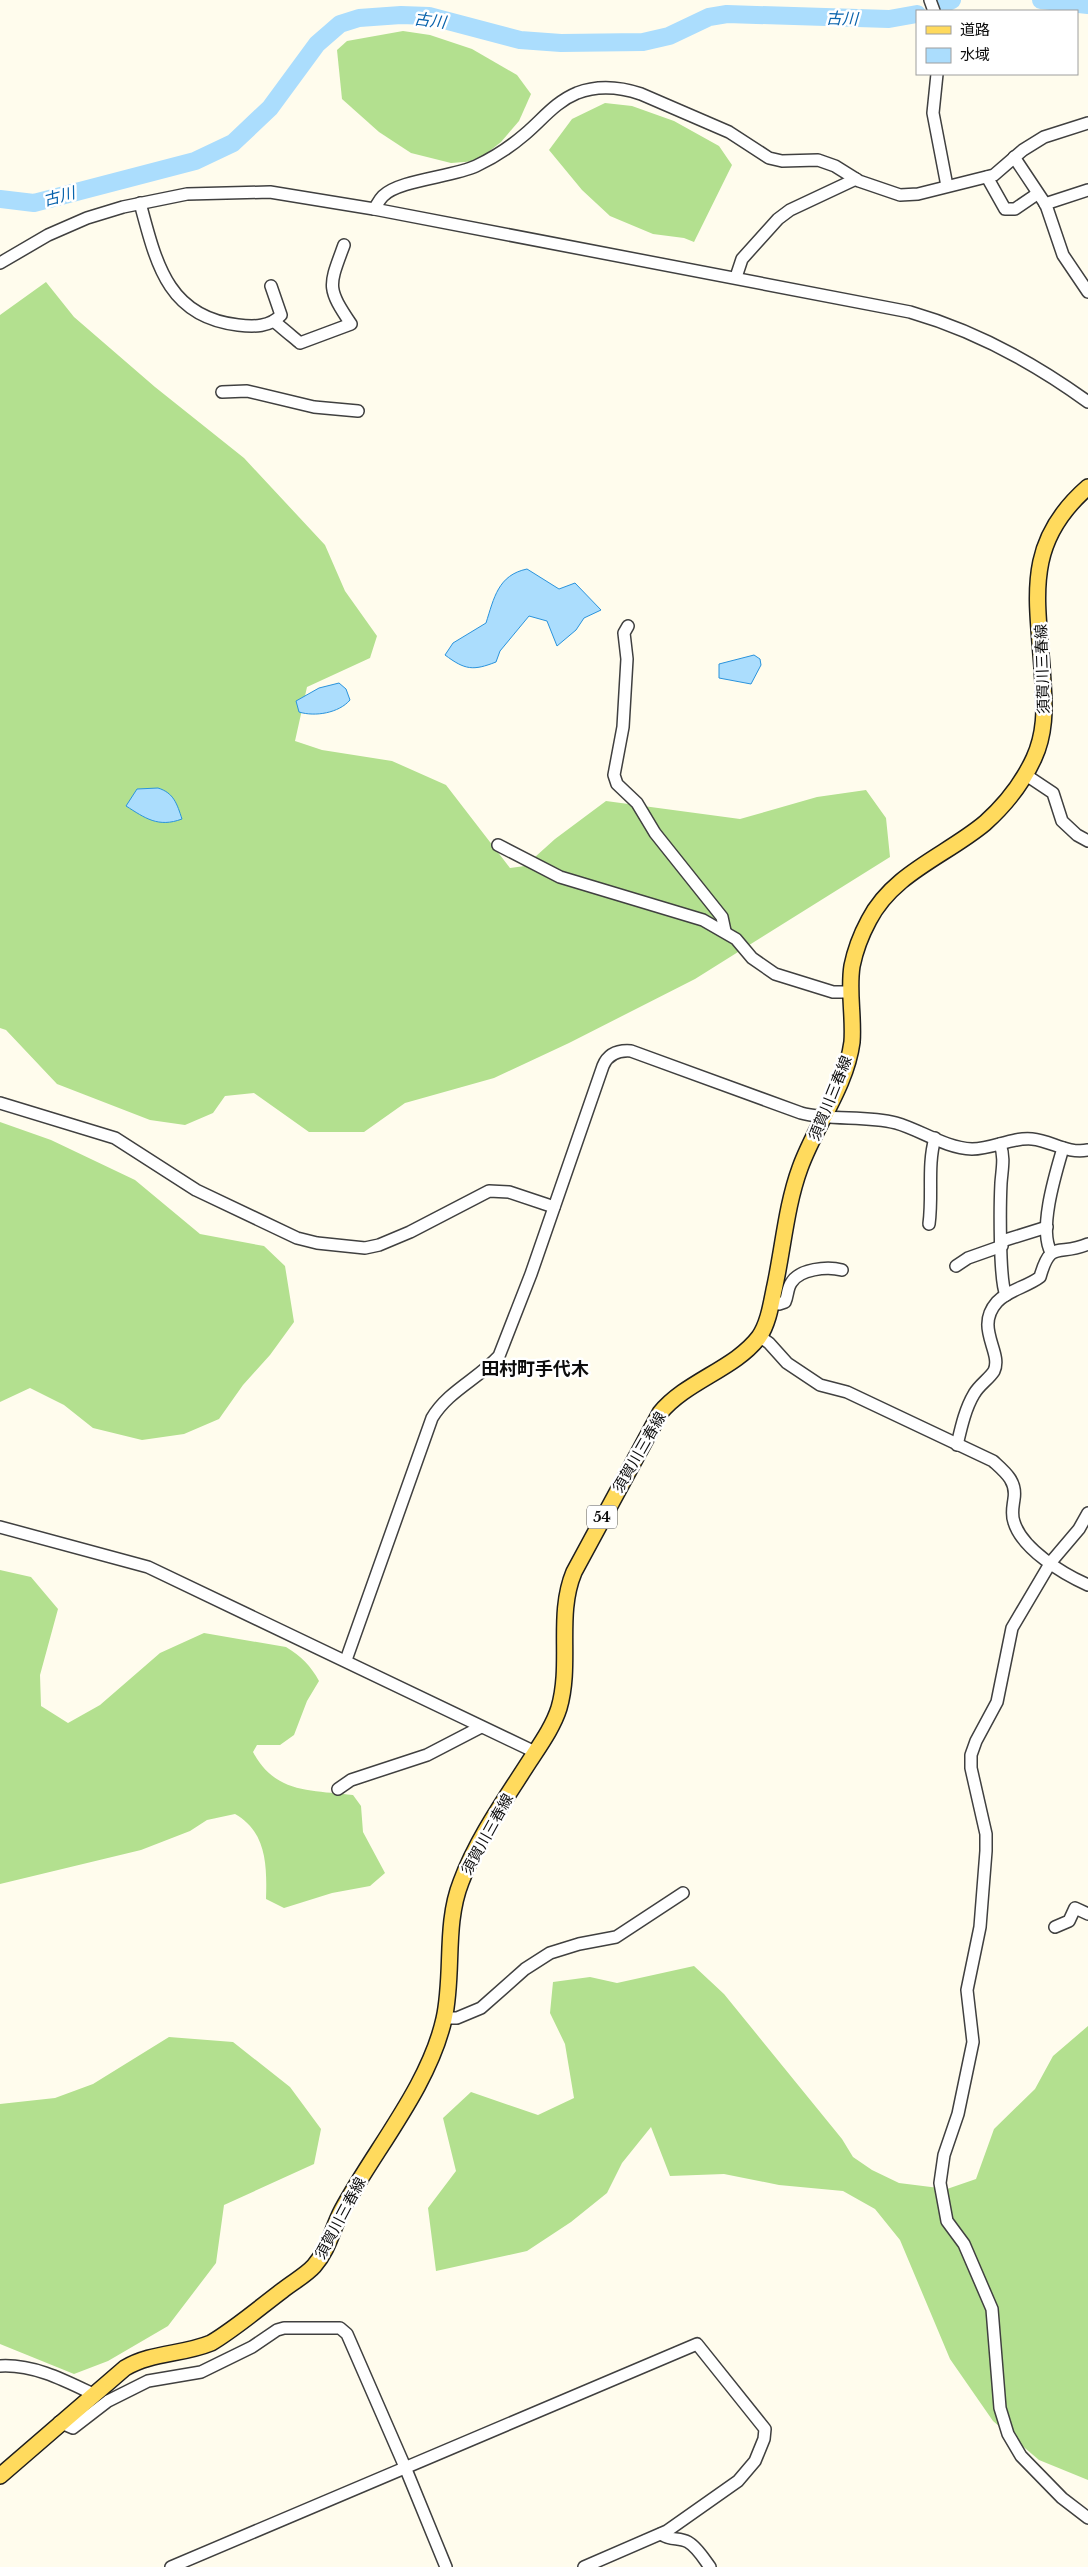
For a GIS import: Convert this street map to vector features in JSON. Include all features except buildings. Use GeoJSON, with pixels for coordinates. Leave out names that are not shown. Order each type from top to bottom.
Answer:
{"type":"FeatureCollection","features":[{"type":"Feature","properties":{"kind":"main road","name":"須賀川三春線"},"geometry":{"type":"LineString","coordinates":[[0,2476],[59,2422],[135,2362],[158,2354],[199,2348],[211,2344],[313,2267],[328,2247],[341,2212],[419,2083],[436,2049],[444,2018],[448,1997],[454,1908],[459,1886],[474,1852],[556,1717],[560,1706],[563,1676],[564,1616],[568,1585],[598,1524],[664,1407],[679,1394],[743,1352],[759,1336],[773,1298],[800,1168],[846,1067],[852,1042],[852,966],[862,935],[870,918],[889,891],[983,824],[999,810],[1026,775],[1041,739],[1044,714],[1039,594],[1040,559],[1044,544],[1056,523],[1067,508],[1088,487]]}},
{"type":"Feature","properties":{"kind":"street"},"geometry":{"type":"LineString","coordinates":[[938,75],[933,113],[947,186]]}},
{"type":"Feature","properties":{"kind":"street"},"geometry":{"type":"LineString","coordinates":[[374,209],[389,192],[406,185],[456,174],[497,154],[526,134],[551,108],[567,97],[594,88],[627,90],[640,94],[729,132],[774,160],[818,160],[834,166],[856,179],[900,195],[918,194],[994,175],[1044,137],[1088,122]]}},
{"type":"Feature","properties":{"kind":"street"},"geometry":{"type":"LineString","coordinates":[[1014,158],[1051,213],[1063,255],[1088,292]]}},
{"type":"Feature","properties":{"kind":"street"},"geometry":{"type":"LineString","coordinates":[[988,177],[1005,209],[1015,209],[1037,194]]}},
{"type":"Feature","properties":{"kind":"street"},"geometry":{"type":"LineString","coordinates":[[736,277],[742,259],[778,219],[790,210],[848,185],[856,179]]}},
{"type":"Feature","properties":{"kind":"street"},"geometry":{"type":"LineString","coordinates":[[1045,204],[1088,190]]}},
{"type":"Feature","properties":{"kind":"street"},"geometry":{"type":"LineString","coordinates":[[0,263],[48,235],[87,218],[187,194],[247,192],[313,198],[890,306],[940,320],[972,332],[1013,352],[1088,402]]}},
{"type":"Feature","properties":{"kind":"street"},"geometry":{"type":"LineString","coordinates":[[140,204],[156,260],[172,292],[191,309],[225,324],[252,326],[274,321],[281,315],[271,286]]}},
{"type":"Feature","properties":{"kind":"street"},"geometry":{"type":"LineString","coordinates":[[274,321],[286,329],[296,342],[300,343],[351,324],[334,297],[331,285],[344,245]]}},
{"type":"Feature","properties":{"kind":"street"},"geometry":{"type":"LineString","coordinates":[[222,392],[248,392],[314,407],[358,411]]}},
{"type":"Feature","properties":{"kind":"street"},"geometry":{"type":"LineString","coordinates":[[628,626],[624,634],[627,659],[623,727],[614,775],[617,784],[637,802],[655,833],[722,917],[725,931]]}},
{"type":"Feature","properties":{"kind":"street"},"geometry":{"type":"LineString","coordinates":[[1026,775],[1053,792],[1062,821],[1077,836],[1088,841]]}},
{"type":"Feature","properties":{"kind":"street"},"geometry":{"type":"LineString","coordinates":[[498,845],[560,877],[703,920],[736,939],[752,958],[775,974],[833,992],[851,992]]}},
{"type":"Feature","properties":{"kind":"street"},"geometry":{"type":"LineString","coordinates":[[346,1660],[432,1418],[447,1397],[486,1369],[499,1356],[531,1274],[602,1066],[606,1060],[619,1051],[631,1051],[801,1112],[824,1117],[894,1123],[960,1148],[981,1148],[1018,1139],[1031,1139],[1073,1151],[1088,1150]]}},
{"type":"Feature","properties":{"kind":"street"},"geometry":{"type":"LineString","coordinates":[[0,1103],[115,1138],[196,1190],[297,1238],[317,1243],[365,1248],[379,1245],[410,1232],[489,1191],[509,1192],[554,1207]]}},
{"type":"Feature","properties":{"kind":"street"},"geometry":{"type":"LineString","coordinates":[[929,1224],[932,1189],[930,1164],[935,1138]]}},
{"type":"Feature","properties":{"kind":"street"},"geometry":{"type":"LineString","coordinates":[[1000,1144],[1004,1164],[1001,1195],[1001,1275],[1006,1295]]}},
{"type":"Feature","properties":{"kind":"street"},"geometry":{"type":"LineString","coordinates":[[1051,1252],[1046,1227],[1053,1183],[1063,1148]]}},
{"type":"Feature","properties":{"kind":"street"},"geometry":{"type":"LineString","coordinates":[[956,1266],[968,1258],[1002,1243],[1046,1227]]}},
{"type":"Feature","properties":{"kind":"street"},"geometry":{"type":"LineString","coordinates":[[957,1444],[974,1394],[994,1370],[995,1358],[988,1332],[988,1318],[996,1304],[1006,1295],[1040,1277],[1046,1257],[1051,1252],[1088,1244]]}},
{"type":"Feature","properties":{"kind":"street"},"geometry":{"type":"LineString","coordinates":[[773,1298],[779,1304],[785,1302],[790,1284],[796,1277],[813,1270],[842,1270]]}},
{"type":"Feature","properties":{"kind":"street"},"geometry":{"type":"LineString","coordinates":[[759,1336],[769,1343],[787,1364],[820,1385],[847,1392],[994,1461],[1011,1478],[1015,1489],[1012,1510],[1016,1526],[1035,1551],[1064,1573],[1088,1585]]}},
{"type":"Feature","properties":{"kind":"street"},"geometry":{"type":"LineString","coordinates":[[1088,1513],[1079,1529],[1050,1562],[1012,1628],[996,1702],[971,1755],[971,1768],[986,1834],[980,1927],[967,1990],[973,2042],[958,2114],[944,2156],[940,2183],[947,2222],[964,2244],[992,2309],[1000,2408],[1008,2434],[1021,2456],[1062,2498],[1088,2518]]}},
{"type":"Feature","properties":{"kind":"street"},"geometry":{"type":"LineString","coordinates":[[0,1527],[148,1567],[535,1752]]}},
{"type":"Feature","properties":{"kind":"street"},"geometry":{"type":"LineString","coordinates":[[338,1789],[351,1780],[427,1755],[481,1727]]}},
{"type":"Feature","properties":{"kind":"street"},"geometry":{"type":"LineString","coordinates":[[444,2018],[457,2018],[481,2008],[525,1970],[550,1953],[579,1944],[616,1937],[634,1928],[683,1893]]}},
{"type":"Feature","properties":{"kind":"street"},"geometry":{"type":"LineString","coordinates":[[1055,1927],[1069,1922],[1074,1908],[1088,1914]]}},
{"type":"Feature","properties":{"kind":"street"},"geometry":{"type":"LineString","coordinates":[[59,2422],[74,2428],[108,2401],[148,2381],[201,2372],[252,2347],[277,2330],[284,2328],[340,2328],[347,2334],[406,2467],[446,2567]]}},
{"type":"Feature","properties":{"kind":"street"},"geometry":{"type":"LineString","coordinates":[[171,2567],[697,2344],[765,2429],[765,2437],[755,2461],[744,2476],[661,2534],[584,2567]]}},
{"type":"Feature","properties":{"kind":"street"},"geometry":{"type":"LineString","coordinates":[[0,2366],[18,2367],[41,2372],[93,2394]]}},
{"type":"Feature","properties":{"kind":"street"},"geometry":{"type":"LineString","coordinates":[[661,2534],[670,2539],[691,2543],[710,2567]]}},
{"type":"Feature","properties":{"kind":"green space"},"geometry":{"type":"Polygon","coordinates":[[[403,31],[430,35],[472,49],[517,75],[531,94],[519,121],[501,142],[477,161],[451,163],[411,153],[379,132],[342,99],[337,50],[347,41],[403,31]]]}},
{"type":"Feature","properties":{"kind":"green space"},"geometry":{"type":"Polygon","coordinates":[[[605,103],[632,106],[674,121],[719,146],[732,165],[694,242],[684,238],[653,234],[610,216],[582,190],[549,150],[572,119],[605,103]]]}},
{"type":"Feature","properties":{"kind":"green space"},"geometry":{"type":"Polygon","coordinates":[[[46,282],[74,317],[155,387],[244,458],[325,545],[345,591],[377,636],[370,658],[307,687],[295,741],[322,750],[392,761],[446,785],[510,868],[525,866],[555,839],[606,801],[740,819],[817,797],[866,790],[886,818],[890,857],[695,979],[569,1043],[494,1078],[405,1103],[364,1132],[309,1132],[254,1093],[225,1096],[213,1113],[185,1125],[150,1120],[57,1084],[6,1030],[0,1028],[0,315],[46,282]]]}},
{"type":"Feature","properties":{"kind":"green space"},"geometry":{"type":"Polygon","coordinates":[[[0,1122],[51,1140],[135,1180],[200,1234],[264,1246],[285,1266],[294,1322],[270,1355],[243,1385],[219,1419],[184,1434],[142,1440],[93,1428],[64,1405],[30,1388],[0,1402],[0,1122]]]}},
{"type":"Feature","properties":{"kind":"green space"},"geometry":{"type":"Polygon","coordinates":[[[0,1570],[31,1577],[58,1609],[40,1675],[41,1706],[68,1723],[100,1705],[160,1653],[204,1633],[286,1647],[296,1654],[309,1666],[319,1681],[307,1701],[294,1735],[280,1745],[257,1745],[253,1752],[262,1766],[283,1783],[309,1790],[353,1795],[361,1806],[363,1832],[385,1873],[370,1886],[332,1893],[284,1908],[266,1899],[265,1863],[259,1840],[246,1822],[235,1814],[207,1820],[190,1831],[141,1850],[0,1884],[0,1570]]]}},
{"type":"Feature","properties":{"kind":"green space"},"geometry":{"type":"Polygon","coordinates":[[[694,1966],[724,1994],[842,2139],[853,2157],[872,2170],[899,2183],[947,2189],[976,2179],[994,2129],[1035,2089],[1053,2056],[1088,2026],[1088,2480],[1039,2460],[993,2421],[950,2359],[900,2240],[875,2209],[843,2191],[779,2185],[724,2174],[670,2176],[651,2127],[622,2163],[607,2193],[571,2222],[527,2251],[436,2271],[428,2208],[456,2171],[443,2118],[471,2092],[538,2115],[574,2098],[565,2044],[550,2013],[553,1982],[590,1977],[617,1983],[694,1966]]]}},
{"type":"Feature","properties":{"kind":"green space"},"geometry":{"type":"Polygon","coordinates":[[[169,2037],[233,2042],[290,2087],[321,2129],[314,2164],[224,2205],[216,2263],[168,2326],[108,2361],[74,2374],[0,2344],[0,2104],[55,2098],[93,2084],[169,2037]]]}},
{"type":"Feature","properties":{"kind":"water"},"geometry":{"type":"Polygon","coordinates":[[[527,569],[559,589],[575,583],[601,610],[584,618],[576,630],[557,646],[547,621],[529,616],[500,651],[496,662],[481,667],[469,668],[458,664],[445,655],[453,643],[486,623],[495,597],[503,582],[509,576],[527,569]]]}},
{"type":"Feature","properties":{"kind":"water"},"geometry":{"type":"Polygon","coordinates":[[[754,655],[760,659],[761,665],[751,684],[719,678],[719,664],[754,655]]]}},
{"type":"Feature","properties":{"kind":"water"},"geometry":{"type":"Polygon","coordinates":[[[339,683],[346,689],[350,700],[340,708],[319,714],[299,712],[296,701],[319,688],[339,683]]]}},
{"type":"Feature","properties":{"kind":"water"},"geometry":{"type":"Polygon","coordinates":[[[158,788],[171,796],[182,819],[173,822],[159,822],[146,818],[126,806],[137,789],[158,788]]]}},
{"type":"Feature","properties":{"kind":"waterway","name":"古川"},"geometry":{"type":"LineString","coordinates":[[944,4],[952,0]]}},
{"type":"Feature","properties":{"kind":"waterway","name":"古川"},"geometry":{"type":"LineString","coordinates":[[1041,0],[1088,5]]}},
{"type":"Feature","properties":{"kind":"waterway","name":"古川"},"geometry":{"type":"LineString","coordinates":[[0,199],[34,203],[195,161],[233,143],[270,108],[317,44],[340,24],[359,18],[401,15],[429,16],[520,40],[561,43],[643,42],[669,36],[709,17],[727,14],[889,19],[916,14]]}},
{"type":"Feature","properties":{"kind":"district","name":"田村町手代木"},"geometry":{"type":"Point","coordinates":[535,1369]}}]}
